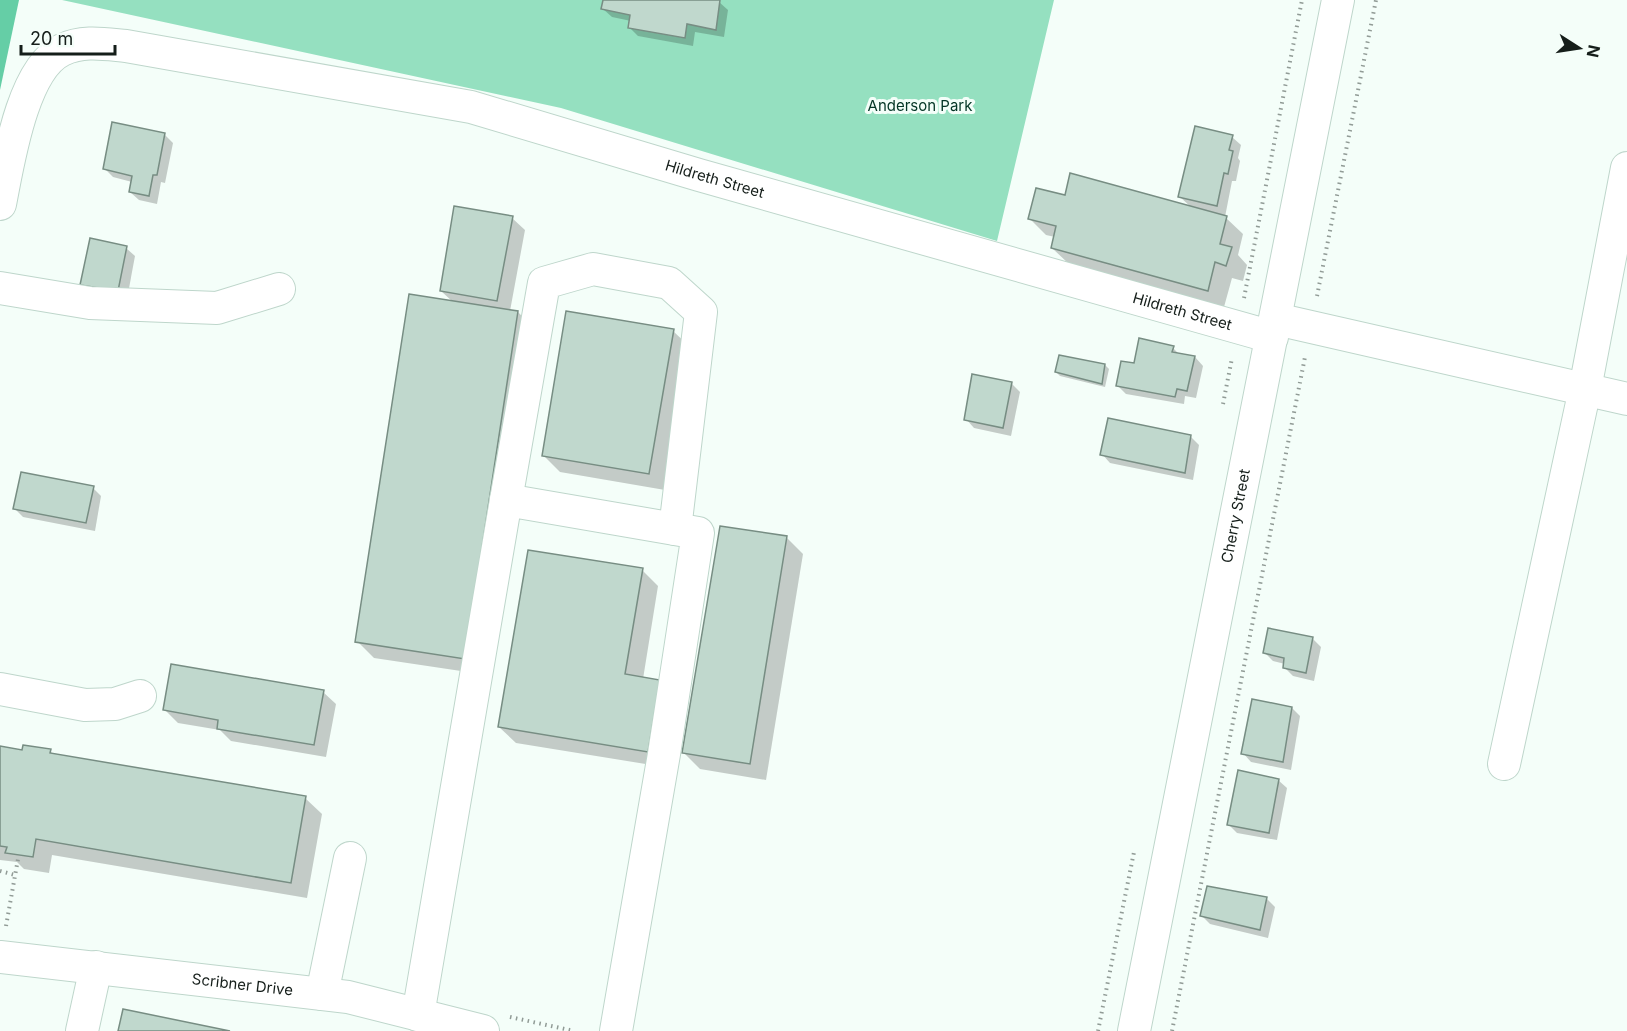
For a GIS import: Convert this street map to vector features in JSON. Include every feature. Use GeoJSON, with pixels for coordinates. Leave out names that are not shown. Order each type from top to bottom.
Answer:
{"type":"FeatureCollection","features":[{"type":"Feature","properties":{"kind":"street","name":"Cherry Street"},"geometry":{"type":"LineString","coordinates":[[1134,1031],[1338,0]]}},
{"type":"Feature","properties":{"kind":"street","name":"Hildreth Street"},"geometry":{"type":"LineString","coordinates":[[0,204],[21,110],[30,90],[49,60],[60,51],[74,45],[89,43],[150,49],[471,107],[699,175],[1274,328],[1311,327],[1627,399]]}},
{"type":"Feature","properties":{"kind":"street"},"geometry":{"type":"LineString","coordinates":[[1504,764],[1585,389],[1627,168]]}},
{"type":"Feature","properties":{"kind":"street"},"geometry":{"type":"LineString","coordinates":[[418,1015],[544,283],[593,269],[669,283],[701,312],[675,529]]}},
{"type":"Feature","properties":{"kind":"street"},"geometry":{"type":"LineString","coordinates":[[0,288],[90,303],[217,308],[279,289]]}},
{"type":"Feature","properties":{"kind":"street"},"geometry":{"type":"LineString","coordinates":[[506,500],[698,533],[664,754],[616,1031]]}},
{"type":"Feature","properties":{"kind":"street"},"geometry":{"type":"LineString","coordinates":[[0,689],[85,705],[115,704],[140,696]]}},
{"type":"Feature","properties":{"kind":"street"},"geometry":{"type":"LineString","coordinates":[[322,994],[350,858]]}},
{"type":"Feature","properties":{"kind":"street","name":"Scribner Drive"},"geometry":{"type":"LineString","coordinates":[[3,942],[96,967],[348,997],[483,1031]]}},
{"type":"Feature","properties":{"kind":"street"},"geometry":{"type":"LineString","coordinates":[[82,1031],[96,967]]}},
{"type":"Feature","properties":{"kind":"path"},"geometry":{"type":"LineString","coordinates":[[1172,1031],[1376,0]]}},
{"type":"Feature","properties":{"kind":"path"},"geometry":{"type":"LineString","coordinates":[[3,942],[18,859]]}},
{"type":"Feature","properties":{"kind":"path"},"geometry":{"type":"LineString","coordinates":[[0,871],[15,875]]}},
{"type":"Feature","properties":{"kind":"green space"},"geometry":{"type":"Polygon","coordinates":[[[0,0],[19,0],[0,90],[0,0]]]}},
{"type":"Feature","properties":{"kind":"green space","name":"Anderson Park"},"geometry":{"type":"Polygon","coordinates":[[[62,0],[1054,0],[997,241],[561,108],[62,0]]]}},
{"type":"Feature","properties":{"kind":"building"},"geometry":{"type":"Polygon","coordinates":[[[603,0],[720,0],[716,30],[687,24],[685,38],[628,28],[630,15],[601,9],[603,0]]]}},
{"type":"Feature","properties":{"kind":"building"},"geometry":{"type":"Polygon","coordinates":[[[112,122],[165,133],[157,175],[153,175],[149,196],[129,192],[132,176],[103,169],[112,122]]]}},
{"type":"Feature","properties":{"kind":"building"},"geometry":{"type":"Polygon","coordinates":[[[1195,126],[1233,135],[1229,150],[1233,151],[1228,174],[1224,173],[1217,206],[1178,197],[1195,126]]]}},
{"type":"Feature","properties":{"kind":"building"},"geometry":{"type":"Polygon","coordinates":[[[1070,173],[1227,216],[1220,244],[1232,247],[1226,266],[1215,262],[1208,291],[1051,248],[1056,226],[1028,219],[1036,188],[1065,195],[1070,173]]]}},
{"type":"Feature","properties":{"kind":"building"},"geometry":{"type":"Polygon","coordinates":[[[454,206],[513,216],[497,301],[440,291],[454,206]]]}},
{"type":"Feature","properties":{"kind":"building"},"geometry":{"type":"Polygon","coordinates":[[[90,238],[127,246],[118,291],[80,285],[90,238]]]}},
{"type":"Feature","properties":{"kind":"building"},"geometry":{"type":"Polygon","coordinates":[[[409,294],[518,311],[465,659],[355,642],[409,294]]]}},
{"type":"Feature","properties":{"kind":"building"},"geometry":{"type":"Polygon","coordinates":[[[566,311],[674,329],[649,474],[542,456],[566,311]]]}},
{"type":"Feature","properties":{"kind":"building"},"geometry":{"type":"Polygon","coordinates":[[[1139,338],[1174,346],[1172,352],[1195,356],[1187,391],[1177,389],[1175,397],[1116,386],[1121,361],[1134,363],[1139,338]]]}},
{"type":"Feature","properties":{"kind":"building"},"geometry":{"type":"Polygon","coordinates":[[[1059,355],[1105,364],[1102,384],[1055,372],[1059,355]]]}},
{"type":"Feature","properties":{"kind":"building"},"geometry":{"type":"Polygon","coordinates":[[[972,374],[1012,382],[1003,428],[964,420],[972,374]]]}},
{"type":"Feature","properties":{"kind":"building"},"geometry":{"type":"Polygon","coordinates":[[[1108,418],[1191,435],[1185,473],[1100,455],[1108,418]]]}},
{"type":"Feature","properties":{"kind":"building"},"geometry":{"type":"Polygon","coordinates":[[[21,472],[94,486],[86,523],[13,509],[21,472]]]}},
{"type":"Feature","properties":{"kind":"building"},"geometry":{"type":"Polygon","coordinates":[[[720,526],[787,536],[750,764],[682,753],[720,526]]]}},
{"type":"Feature","properties":{"kind":"building"},"geometry":{"type":"Polygon","coordinates":[[[528,550],[643,568],[625,674],[660,680],[648,752],[498,727],[528,550]]]}},
{"type":"Feature","properties":{"kind":"building"},"geometry":{"type":"Polygon","coordinates":[[[1268,628],[1313,637],[1306,673],[1283,668],[1284,658],[1263,653],[1268,628]]]}},
{"type":"Feature","properties":{"kind":"building"},"geometry":{"type":"Polygon","coordinates":[[[171,664],[324,690],[314,745],[217,729],[218,720],[163,710],[171,664]]]}},
{"type":"Feature","properties":{"kind":"building"},"geometry":{"type":"Polygon","coordinates":[[[1252,699],[1292,707],[1283,762],[1241,754],[1252,699]]]}},
{"type":"Feature","properties":{"kind":"building"},"geometry":{"type":"Polygon","coordinates":[[[23,745],[51,749],[50,753],[306,796],[291,883],[36,839],[33,857],[5,853],[7,847],[0,846],[0,746],[22,750],[23,745]]]}},
{"type":"Feature","properties":{"kind":"building"},"geometry":{"type":"Polygon","coordinates":[[[1238,770],[1279,779],[1269,833],[1227,825],[1238,770]]]}},
{"type":"Feature","properties":{"kind":"building"},"geometry":{"type":"Polygon","coordinates":[[[1207,886],[1267,897],[1260,930],[1200,916],[1207,886]]]}},
{"type":"Feature","properties":{"kind":"building"},"geometry":{"type":"Polygon","coordinates":[[[123,1009],[230,1031],[118,1031],[123,1009]]]}}]}
